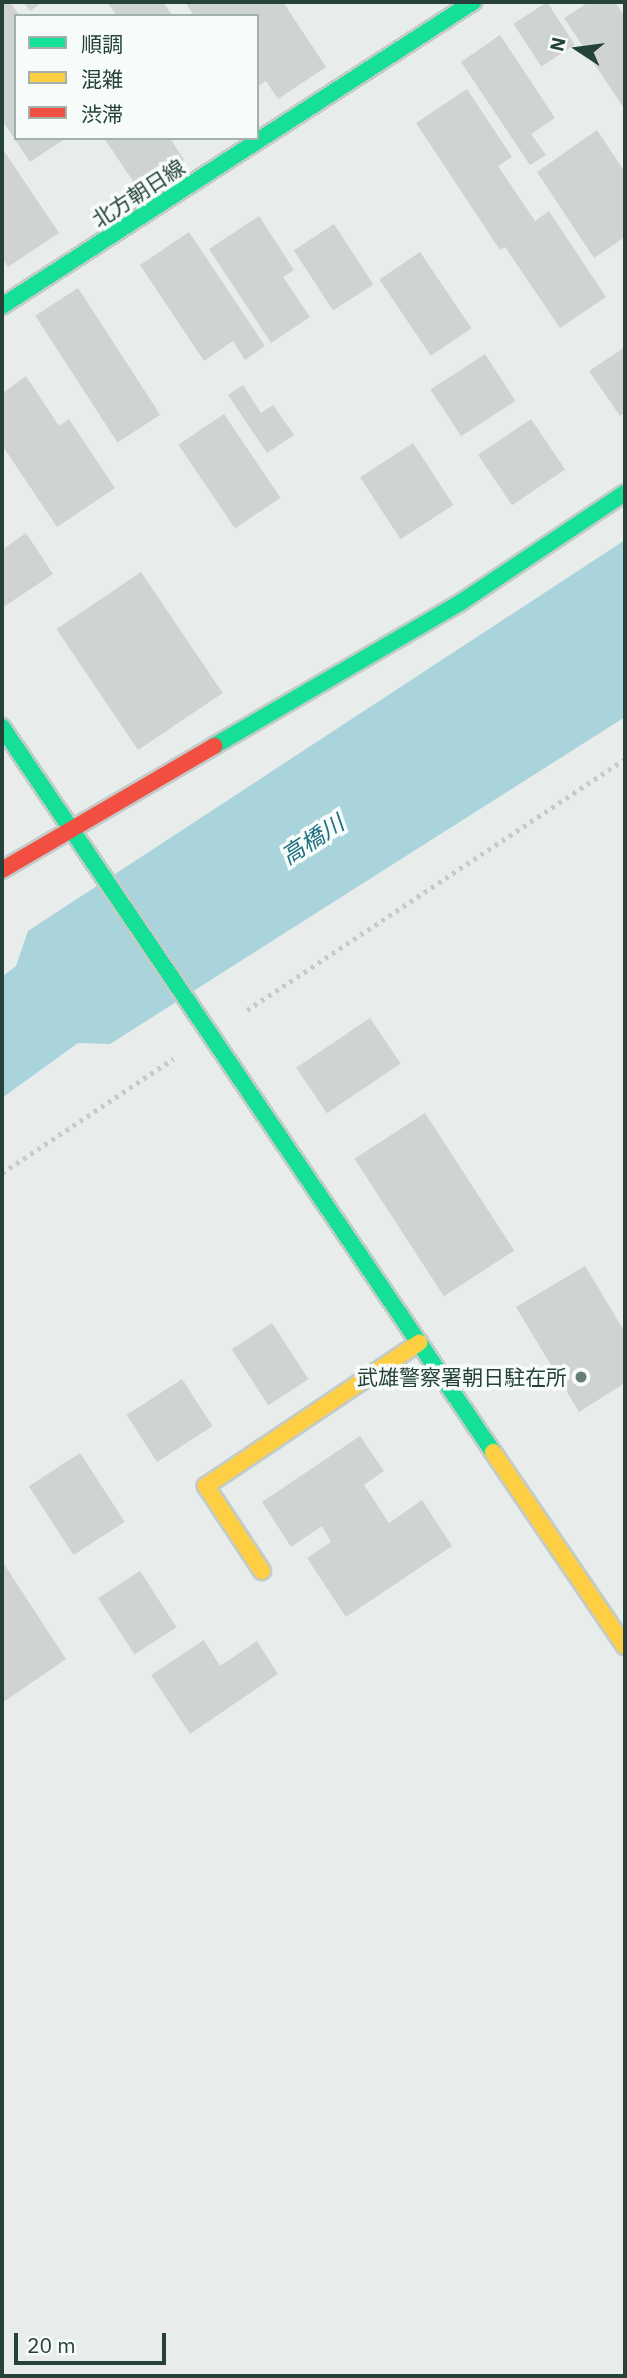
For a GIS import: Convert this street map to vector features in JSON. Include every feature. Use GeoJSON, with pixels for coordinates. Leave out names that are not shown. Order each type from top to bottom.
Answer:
{"type":"FeatureCollection","features":[{"type":"Feature","properties":{"kind":"street","name":"北方朝日線"},"geometry":{"type":"LineString","coordinates":[[2,306],[473,2]]}},
{"type":"Feature","properties":{"kind":"street"},"geometry":{"type":"LineString","coordinates":[[2,870],[460,603],[625,493]]}},
{"type":"Feature","properties":{"kind":"street"},"geometry":{"type":"LineString","coordinates":[[2,727],[625,1646]]}},
{"type":"Feature","properties":{"kind":"street"},"geometry":{"type":"LineString","coordinates":[[262,1571],[206,1486],[419,1343]]}},
{"type":"Feature","properties":{"kind":"path"},"geometry":{"type":"LineString","coordinates":[[2,1173],[625,759]]}},
{"type":"Feature","properties":{"kind":"water","name":"高橋川"},"geometry":{"type":"Polygon","coordinates":[[[625,540],[625,717],[110,1044],[78,1043],[2,1098],[2,977],[16,966],[28,931],[625,540]]]}},
{"type":"Feature","properties":{"kind":"building"},"geometry":{"type":"Polygon","coordinates":[[[2,2],[10,2],[19,14],[14,14],[14,138],[2,120],[2,2]]]}},
{"type":"Feature","properties":{"kind":"building"},"geometry":{"type":"Polygon","coordinates":[[[24,2],[43,2],[30,11],[24,2]]]}},
{"type":"Feature","properties":{"kind":"building"},"geometry":{"type":"Polygon","coordinates":[[[107,2],[163,2],[172,14],[116,14],[107,2]]]}},
{"type":"Feature","properties":{"kind":"building"},"geometry":{"type":"Polygon","coordinates":[[[185,2],[283,2],[326,67],[278,99],[266,81],[259,86],[259,14],[193,14],[185,2]]]}},
{"type":"Feature","properties":{"kind":"building"},"geometry":{"type":"Polygon","coordinates":[[[547,2],[575,45],[541,67],[513,24],[547,2]]]}},
{"type":"Feature","properties":{"kind":"building"},"geometry":{"type":"Polygon","coordinates":[[[589,2],[615,2],[625,17],[625,110],[564,18],[589,2]]]}},
{"type":"Feature","properties":{"kind":"building"},"geometry":{"type":"Polygon","coordinates":[[[500,35],[555,118],[531,134],[546,155],[530,165],[461,62],[500,35]]]}},
{"type":"Feature","properties":{"kind":"building"},"geometry":{"type":"Polygon","coordinates":[[[467,89],[512,157],[498,166],[535,221],[549,211],[606,297],[560,328],[505,247],[500,250],[416,123],[467,89]]]}},
{"type":"Feature","properties":{"kind":"building"},"geometry":{"type":"Polygon","coordinates":[[[597,130],[625,172],[625,237],[594,258],[537,172],[597,130]]]}},
{"type":"Feature","properties":{"kind":"building"},"geometry":{"type":"Polygon","coordinates":[[[15,140],[63,140],[30,162],[15,140]]]}},
{"type":"Feature","properties":{"kind":"building"},"geometry":{"type":"Polygon","coordinates":[[[105,140],[171,140],[184,160],[139,190],[105,140]]]}},
{"type":"Feature","properties":{"kind":"building"},"geometry":{"type":"Polygon","coordinates":[[[2,148],[59,233],[8,267],[2,257],[2,148]]]}},
{"type":"Feature","properties":{"kind":"building"},"geometry":{"type":"Polygon","coordinates":[[[259,216],[294,270],[283,277],[310,317],[271,343],[209,249],[259,216]]]}},
{"type":"Feature","properties":{"kind":"building"},"geometry":{"type":"Polygon","coordinates":[[[334,224],[373,284],[333,311],[294,250],[334,224]]]}},
{"type":"Feature","properties":{"kind":"building"},"geometry":{"type":"Polygon","coordinates":[[[189,232],[265,346],[245,360],[233,341],[204,361],[140,265],[189,232]]]}},
{"type":"Feature","properties":{"kind":"building"},"geometry":{"type":"Polygon","coordinates":[[[420,252],[471,328],[431,356],[379,279],[420,252]]]}},
{"type":"Feature","properties":{"kind":"building"},"geometry":{"type":"Polygon","coordinates":[[[78,288],[160,415],[117,442],[35,316],[78,288]]]}},
{"type":"Feature","properties":{"kind":"building"},"geometry":{"type":"Polygon","coordinates":[[[625,347],[625,413],[620,416],[589,371],[625,347]]]}},
{"type":"Feature","properties":{"kind":"building"},"geometry":{"type":"Polygon","coordinates":[[[485,354],[515,401],[461,436],[430,389],[485,354]]]}},
{"type":"Feature","properties":{"kind":"building"},"geometry":{"type":"Polygon","coordinates":[[[26,376],[59,426],[69,419],[115,488],[57,527],[2,445],[2,389],[4,392],[26,376]]]}},
{"type":"Feature","properties":{"kind":"building"},"geometry":{"type":"Polygon","coordinates":[[[243,385],[261,413],[273,405],[294,435],[267,453],[228,395],[243,385]]]}},
{"type":"Feature","properties":{"kind":"building"},"geometry":{"type":"Polygon","coordinates":[[[224,414],[280,498],[235,528],[178,445],[224,414]]]}},
{"type":"Feature","properties":{"kind":"building"},"geometry":{"type":"Polygon","coordinates":[[[531,419],[565,470],[512,505],[478,455],[531,419]]]}},
{"type":"Feature","properties":{"kind":"building"},"geometry":{"type":"Polygon","coordinates":[[[413,443],[453,505],[400,539],[360,477],[413,443]]]}},
{"type":"Feature","properties":{"kind":"building"},"geometry":{"type":"Polygon","coordinates":[[[26,533],[53,574],[2,608],[2,550],[26,533]]]}},
{"type":"Feature","properties":{"kind":"building"},"geometry":{"type":"Polygon","coordinates":[[[141,572],[223,693],[138,750],[56,629],[141,572]]]}},
{"type":"Feature","properties":{"kind":"building"},"geometry":{"type":"Polygon","coordinates":[[[370,1018],[401,1064],[327,1113],[296,1068],[370,1018]]]}},
{"type":"Feature","properties":{"kind":"building"},"geometry":{"type":"Polygon","coordinates":[[[425,1113],[514,1251],[444,1296],[355,1159],[425,1113]]]}},
{"type":"Feature","properties":{"kind":"building","name":"武雄警察署朝日駐在所"},"geometry":{"type":"Polygon","coordinates":[[[585,1266],[625,1332],[625,1383],[579,1412],[516,1307],[585,1266]]]}},
{"type":"Feature","properties":{"kind":"building"},"geometry":{"type":"Polygon","coordinates":[[[272,1323],[308,1379],[268,1405],[232,1349],[272,1323]]]}},
{"type":"Feature","properties":{"kind":"building"},"geometry":{"type":"Polygon","coordinates":[[[182,1379],[212,1426],[157,1462],[127,1415],[182,1379]]]}},
{"type":"Feature","properties":{"kind":"building"},"geometry":{"type":"Polygon","coordinates":[[[360,1436],[384,1471],[364,1485],[389,1523],[422,1500],[452,1546],[346,1617],[307,1558],[331,1542],[322,1526],[291,1547],[262,1502],[360,1436]]]}},
{"type":"Feature","properties":{"kind":"building"},"geometry":{"type":"Polygon","coordinates":[[[80,1453],[125,1522],[74,1555],[29,1486],[80,1453]]]}},
{"type":"Feature","properties":{"kind":"building"},"geometry":{"type":"Polygon","coordinates":[[[2,1561],[66,1659],[2,1703],[2,1561]]]}},
{"type":"Feature","properties":{"kind":"building"},"geometry":{"type":"Polygon","coordinates":[[[140,1571],[176,1627],[135,1654],[98,1598],[140,1571]]]}},
{"type":"Feature","properties":{"kind":"building"},"geometry":{"type":"Polygon","coordinates":[[[204,1640],[220,1666],[257,1641],[278,1674],[190,1734],[151,1675],[204,1640]]]}},
{"type":"Feature","properties":{"kind":"traffic: fast"},"geometry":{"type":"LineString","coordinates":[[2,306],[473,2]]}},
{"type":"Feature","properties":{"kind":"traffic: fast"},"geometry":{"type":"LineString","coordinates":[[214,746],[460,603],[625,493]]}},
{"type":"Feature","properties":{"kind":"traffic: fast"},"geometry":{"type":"LineString","coordinates":[[2,727],[493,1452]]}},
{"type":"Feature","properties":{"kind":"traffic: slow"},"geometry":{"type":"LineString","coordinates":[[262,1571],[206,1486],[419,1343]]}},
{"type":"Feature","properties":{"kind":"traffic: slow"},"geometry":{"type":"LineString","coordinates":[[493,1452],[625,1646]]}},
{"type":"Feature","properties":{"kind":"traffic: jam"},"geometry":{"type":"LineString","coordinates":[[2,870],[214,746]]}},
{"type":"Feature","properties":{"kind":"place","name":"武雄警察署朝日駐在所"},"geometry":{"type":"Point","coordinates":[581,1377]}}]}
